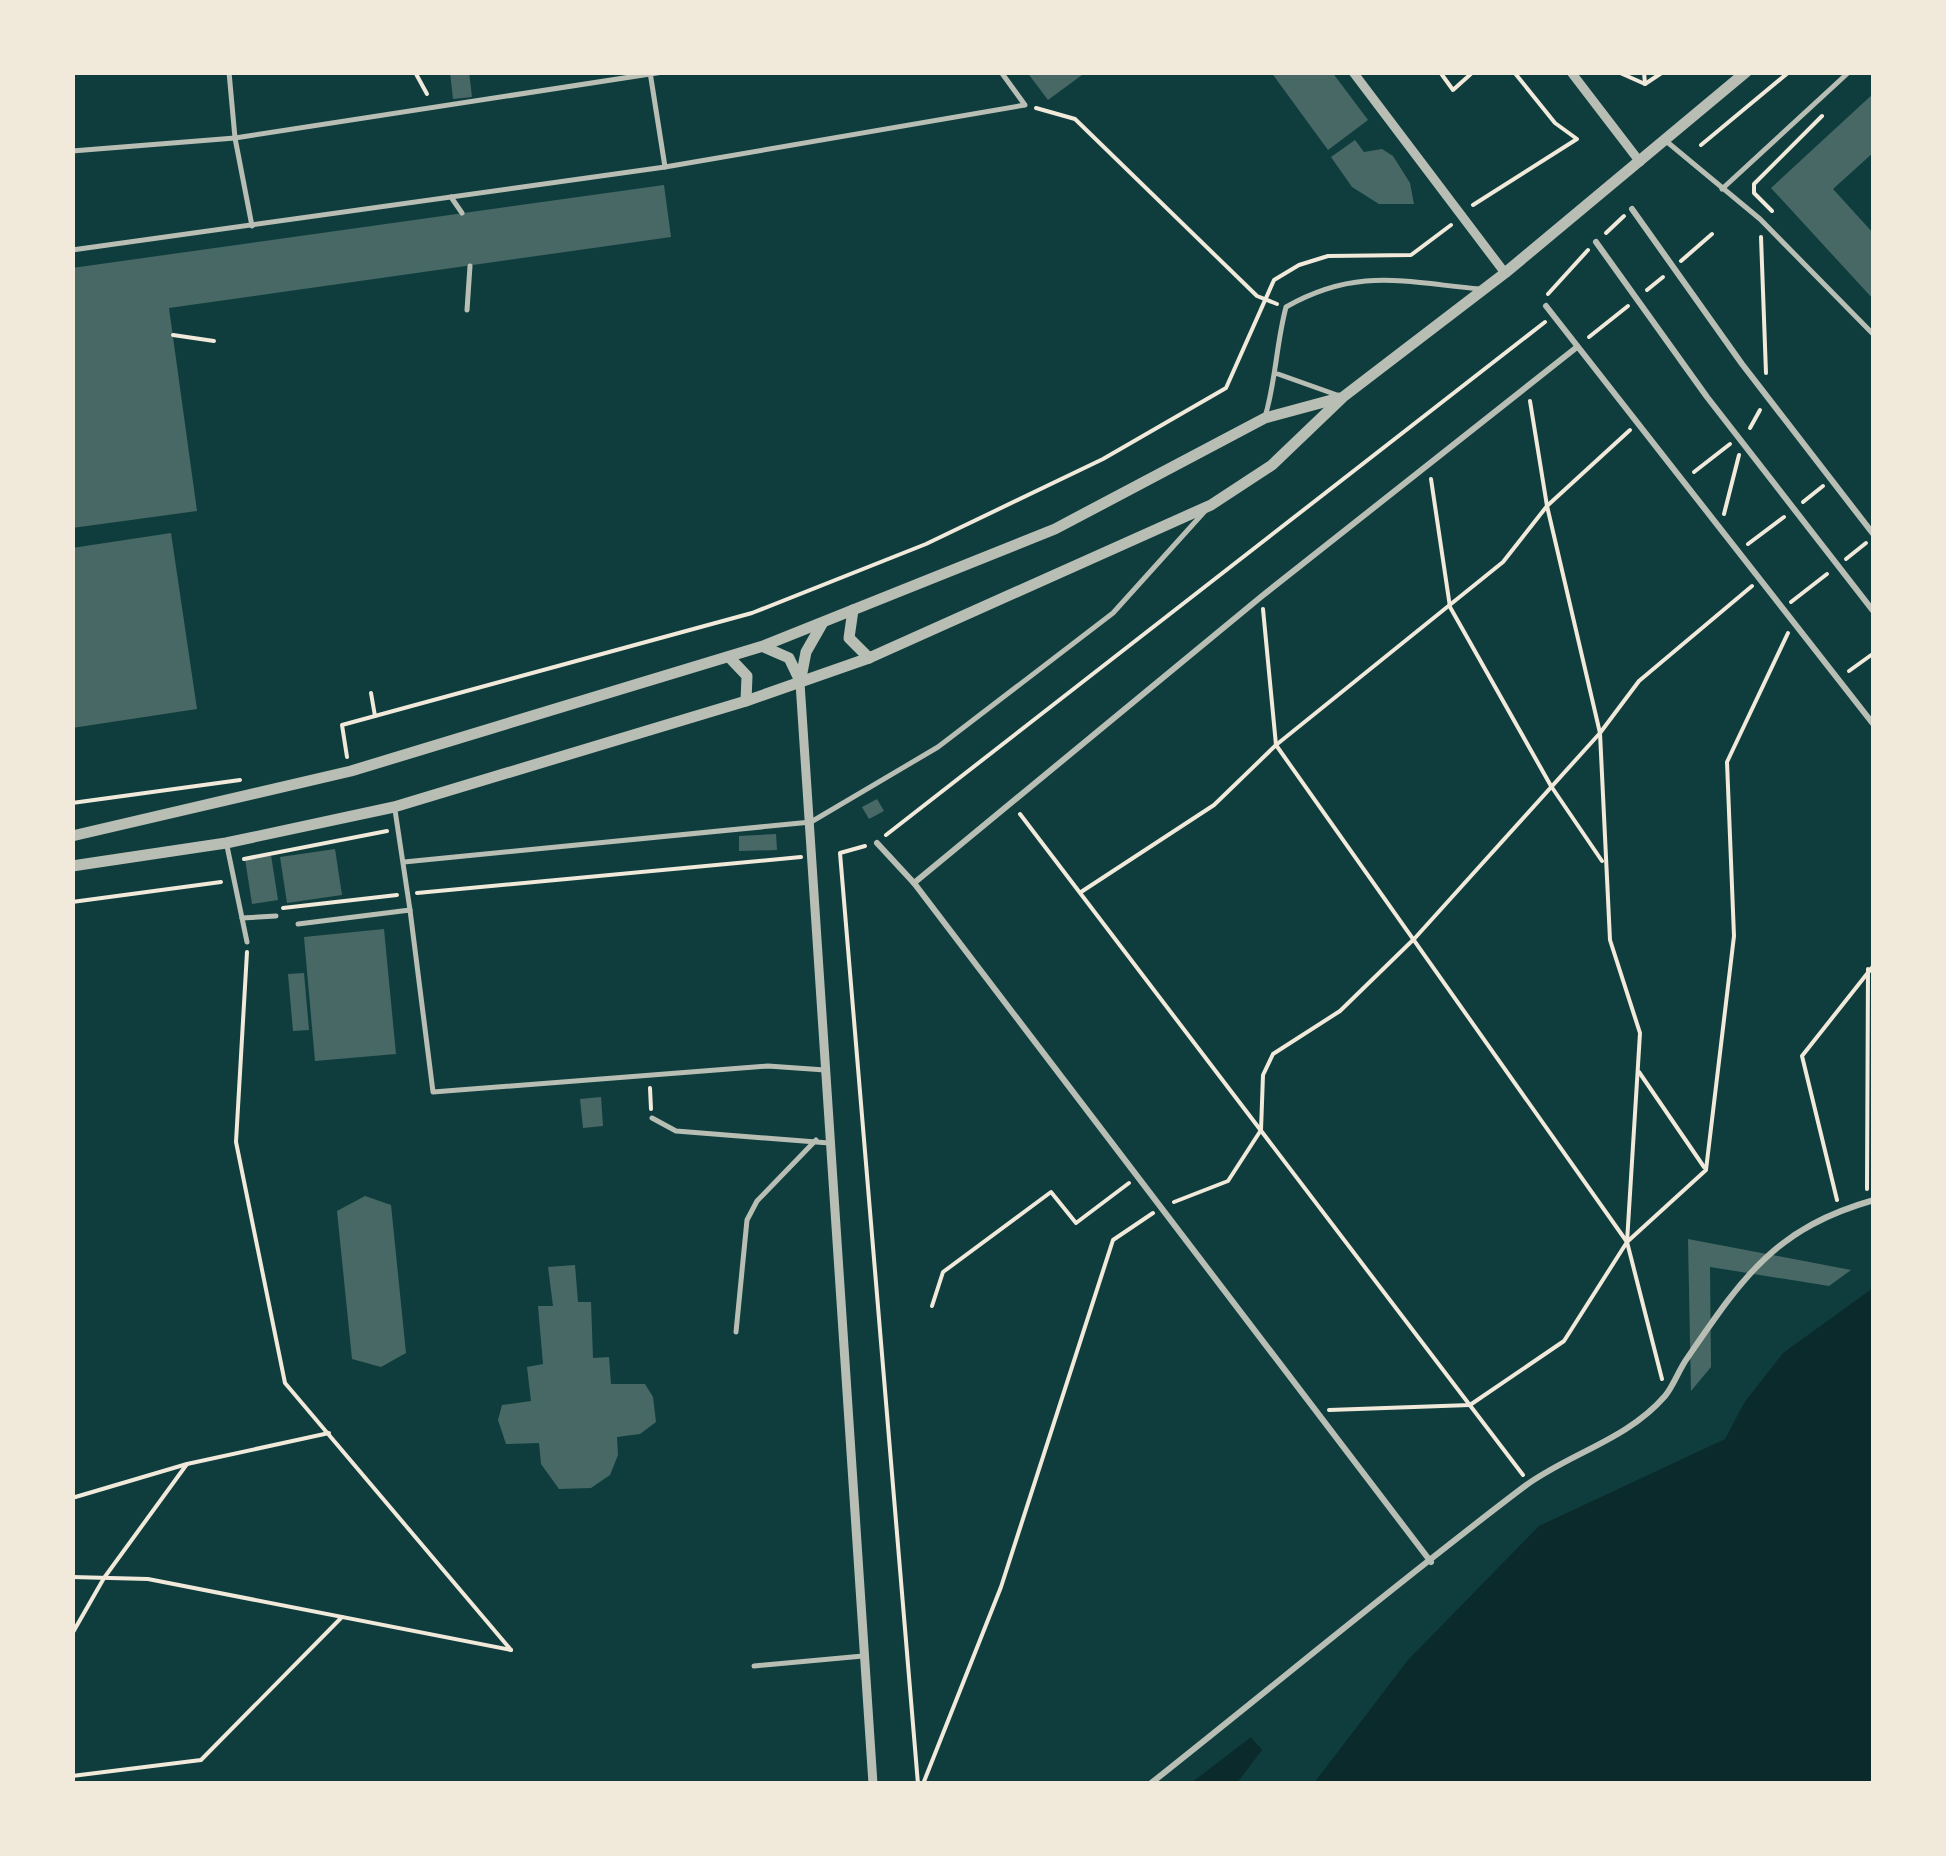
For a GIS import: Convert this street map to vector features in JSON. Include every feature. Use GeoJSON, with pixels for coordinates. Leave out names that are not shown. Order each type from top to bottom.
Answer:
{"type":"FeatureCollection","features":[{"type":"Feature","properties":{"kind":"street"},"geometry":{"type":"LineString","coordinates":[[1353,72],[1505,273]]}},
{"type":"Feature","properties":{"kind":"street"},"geometry":{"type":"LineString","coordinates":[[1572,72],[1640,162]]}},
{"type":"Feature","properties":{"kind":"street"},"geometry":{"type":"LineString","coordinates":[[72,866],[226,843],[394,806],[746,702],[868,658],[1210,506],[1272,465],[1344,397],[1505,273],[1746,72]]}},
{"type":"Feature","properties":{"kind":"street"},"geometry":{"type":"LineString","coordinates":[[1632,209],[1874,535]]}},
{"type":"Feature","properties":{"kind":"street"},"geometry":{"type":"LineString","coordinates":[[1596,242],[1706,396],[1874,612]]}},
{"type":"Feature","properties":{"kind":"street"},"geometry":{"type":"LineString","coordinates":[[1546,306],[1874,724]]}},
{"type":"Feature","properties":{"kind":"street"},"geometry":{"type":"LineString","coordinates":[[914,883],[1262,596],[1578,347]]}},
{"type":"Feature","properties":{"kind":"street"},"geometry":{"type":"LineString","coordinates":[[72,836],[351,771],[729,658],[1055,530],[1265,418],[1344,397]]}},
{"type":"Feature","properties":{"kind":"street"},"geometry":{"type":"LineString","coordinates":[[853,610],[849,638],[868,658]]}},
{"type":"Feature","properties":{"kind":"street"},"geometry":{"type":"LineString","coordinates":[[822,624],[806,652],[800,683],[873,1784]]}},
{"type":"Feature","properties":{"kind":"street"},"geometry":{"type":"LineString","coordinates":[[763,646],[789,658],[800,683]]}},
{"type":"Feature","properties":{"kind":"street"},"geometry":{"type":"LineString","coordinates":[[729,658],[747,676],[746,702]]}},
{"type":"Feature","properties":{"kind":"street"},"geometry":{"type":"LineString","coordinates":[[876,843],[914,883],[1430,1562]]}},
{"type":"Feature","properties":{"kind":"street"},"geometry":{"type":"LineString","coordinates":[[1150,1784],[1529,1483],[1607,1443],[1666,1395],[1679,1369],[1742,1279],[1777,1244],[1840,1210],[1870,1201]]}},
{"type":"Feature","properties":{"kind":"lane"},"geometry":{"type":"LineString","coordinates":[[229,72],[235,138],[252,226]]}},
{"type":"Feature","properties":{"kind":"lane"},"geometry":{"type":"LineString","coordinates":[[72,151],[235,138],[663,72]]}},
{"type":"Feature","properties":{"kind":"lane"},"geometry":{"type":"LineString","coordinates":[[72,250],[665,168],[1025,105],[1001,72]]}},
{"type":"Feature","properties":{"kind":"lane"},"geometry":{"type":"LineString","coordinates":[[1722,189],[1849,72]]}},
{"type":"Feature","properties":{"kind":"lane"},"geometry":{"type":"LineString","coordinates":[[650,74],[665,168]]}},
{"type":"Feature","properties":{"kind":"lane"},"geometry":{"type":"LineString","coordinates":[[1666,140],[1760,219],[1874,336]]}},
{"type":"Feature","properties":{"kind":"lane"},"geometry":{"type":"LineString","coordinates":[[451,197],[462,213]]}},
{"type":"Feature","properties":{"kind":"lane"},"geometry":{"type":"LineString","coordinates":[[466,310],[470,266]]}},
{"type":"Feature","properties":{"kind":"lane"},"geometry":{"type":"LineString","coordinates":[[1265,418],[1278,374],[1276,344],[1286,308],[1322,287],[1362,279],[1483,289]]}},
{"type":"Feature","properties":{"kind":"lane"},"geometry":{"type":"LineString","coordinates":[[1278,374],[1344,397]]}},
{"type":"Feature","properties":{"kind":"lane"},"geometry":{"type":"LineString","coordinates":[[404,862],[810,822],[938,747],[1112,613],[1210,506]]}},
{"type":"Feature","properties":{"kind":"lane"},"geometry":{"type":"LineString","coordinates":[[394,806],[432,1092],[768,1066],[826,1070]]}},
{"type":"Feature","properties":{"kind":"lane"},"geometry":{"type":"LineString","coordinates":[[226,843],[247,942]]}},
{"type":"Feature","properties":{"kind":"lane"},"geometry":{"type":"LineString","coordinates":[[298,924],[410,910]]}},
{"type":"Feature","properties":{"kind":"lane"},"geometry":{"type":"LineString","coordinates":[[242,918],[276,916]]}},
{"type":"Feature","properties":{"kind":"lane"},"geometry":{"type":"LineString","coordinates":[[652,1118],[676,1132],[830,1143]]}},
{"type":"Feature","properties":{"kind":"lane"},"geometry":{"type":"LineString","coordinates":[[736,1332],[747,1220],[757,1202],[816,1140]]}},
{"type":"Feature","properties":{"kind":"lane"},"geometry":{"type":"LineString","coordinates":[[754,1666],[863,1656]]}},
{"type":"Feature","properties":{"kind":"path"},"geometry":{"type":"LineString","coordinates":[[415,72],[428,96],[430,110]]}},
{"type":"Feature","properties":{"kind":"path"},"geometry":{"type":"LineString","coordinates":[[1440,72],[1454,90],[1472,72]]}},
{"type":"Feature","properties":{"kind":"path"},"geometry":{"type":"LineString","coordinates":[[332,760],[348,756],[342,724],[752,613],[926,544],[1103,460],[1226,388],[1274,280],[1298,266],[1328,256],[1411,255],[1462,215],[1576,139],[1555,123],[1514,72]]}},
{"type":"Feature","properties":{"kind":"path"},"geometry":{"type":"LineString","coordinates":[[1618,72],[1645,84]]}},
{"type":"Feature","properties":{"kind":"path"},"geometry":{"type":"LineString","coordinates":[[1644,72],[1645,84]]}},
{"type":"Feature","properties":{"kind":"path"},"geometry":{"type":"LineString","coordinates":[[1645,84],[1663,72]]}},
{"type":"Feature","properties":{"kind":"path"},"geometry":{"type":"LineString","coordinates":[[1701,145],[1789,72]]}},
{"type":"Feature","properties":{"kind":"path"},"geometry":{"type":"LineString","coordinates":[[1025,105],[1074,119],[1265,300],[1286,308]]}},
{"type":"Feature","properties":{"kind":"path"},"geometry":{"type":"LineString","coordinates":[[1782,221],[1754,193],[1754,184],[1824,114]]}},
{"type":"Feature","properties":{"kind":"path"},"geometry":{"type":"LineString","coordinates":[[1546,306],[1548,289],[1632,209]]}},
{"type":"Feature","properties":{"kind":"path"},"geometry":{"type":"LineString","coordinates":[[1673,268],[1712,234]]}},
{"type":"Feature","properties":{"kind":"path"},"geometry":{"type":"LineString","coordinates":[[265,910],[840,854],[876,843],[1553,316]]}},
{"type":"Feature","properties":{"kind":"path"},"geometry":{"type":"LineString","coordinates":[[172,336],[214,341]]}},
{"type":"Feature","properties":{"kind":"path"},"geometry":{"type":"LineString","coordinates":[[1527,386],[1547,506],[1600,734],[1603,862],[1610,940],[1640,1033],[1628,1242],[1666,1395]]}},
{"type":"Feature","properties":{"kind":"path"},"geometry":{"type":"LineString","coordinates":[[1080,892],[1214,805],[1276,744],[1503,562],[1547,506],[1638,424]]}},
{"type":"Feature","properties":{"kind":"path"},"geometry":{"type":"LineString","coordinates":[[1429,464],[1450,607],[1551,786],[1603,862]]}},
{"type":"Feature","properties":{"kind":"path"},"geometry":{"type":"LineString","coordinates":[[920,1784],[1001,1587],[1113,1240],[1161,1208],[1228,1181],[1260,1130],[1264,1076],[1273,1054],[1340,1011],[1415,938],[1600,734],[1638,681],[1760,580]]}},
{"type":"Feature","properties":{"kind":"path"},"geometry":{"type":"LineString","coordinates":[[1262,596],[1276,744],[1628,1242]]}},
{"type":"Feature","properties":{"kind":"path"},"geometry":{"type":"LineString","coordinates":[[1315,1410],[1470,1405],[1564,1341],[1628,1242],[1706,1170],[1734,936],[1727,762],[1793,622]]}},
{"type":"Feature","properties":{"kind":"path"},"geometry":{"type":"LineString","coordinates":[[1838,680],[1874,652]]}},
{"type":"Feature","properties":{"kind":"path"},"geometry":{"type":"LineString","coordinates":[[371,693],[375,716]]}},
{"type":"Feature","properties":{"kind":"path"},"geometry":{"type":"LineString","coordinates":[[72,803],[247,778]]}},
{"type":"Feature","properties":{"kind":"path"},"geometry":{"type":"LineString","coordinates":[[1012,804],[1529,1483]]}},
{"type":"Feature","properties":{"kind":"path"},"geometry":{"type":"LineString","coordinates":[[840,854],[920,1784]]}},
{"type":"Feature","properties":{"kind":"path"},"geometry":{"type":"LineString","coordinates":[[72,1577],[148,1579],[511,1650],[285,1383],[236,1142],[247,942]]}},
{"type":"Feature","properties":{"kind":"path"},"geometry":{"type":"LineString","coordinates":[[1870,1201],[1871,966]]}},
{"type":"Feature","properties":{"kind":"path"},"geometry":{"type":"LineString","coordinates":[[1840,1210],[1802,1056],[1871,966]]}},
{"type":"Feature","properties":{"kind":"path"},"geometry":{"type":"LineString","coordinates":[[1639,1072],[1706,1170]]}},
{"type":"Feature","properties":{"kind":"path"},"geometry":{"type":"LineString","coordinates":[[650,1089],[652,1118]]}},
{"type":"Feature","properties":{"kind":"path"},"geometry":{"type":"LineString","coordinates":[[932,1306],[943,1272],[1052,1192],[1076,1223],[1118,1192]]}},
{"type":"Feature","properties":{"kind":"path"},"geometry":{"type":"LineString","coordinates":[[72,1498],[187,1464],[329,1433]]}},
{"type":"Feature","properties":{"kind":"path"},"geometry":{"type":"LineString","coordinates":[[72,1634],[104,1578],[187,1464]]}},
{"type":"Feature","properties":{"kind":"path"},"geometry":{"type":"LineString","coordinates":[[72,1776],[202,1760],[342,1617]]}},
{"type":"Feature","properties":{"kind":"water"},"geometry":{"type":"Polygon","coordinates":[[[1873,1288],[1873,1783],[1314,1783],[1408,1660],[1539,1526],[1725,1439],[1744,1403],[1783,1353],[1873,1288]]]}},
{"type":"Feature","properties":{"kind":"water"},"geometry":{"type":"Polygon","coordinates":[[[1251,1737],[1262,1750],[1237,1783],[1191,1783],[1251,1737]]]}},
{"type":"Feature","properties":{"kind":"building"},"geometry":{"type":"Polygon","coordinates":[[[450,72],[469,72],[472,97],[453,99],[450,72]]]}},
{"type":"Feature","properties":{"kind":"building"},"geometry":{"type":"Polygon","coordinates":[[[1027,72],[1086,72],[1048,100],[1027,72]]]}},
{"type":"Feature","properties":{"kind":"building"},"geometry":{"type":"Polygon","coordinates":[[[1271,72],[1332,72],[1368,120],[1328,150],[1271,72]]]}},
{"type":"Feature","properties":{"kind":"building"},"geometry":{"type":"Polygon","coordinates":[[[1874,93],[1874,152],[1833,189],[1874,234],[1874,300],[1771,188],[1874,93]]]}},
{"type":"Feature","properties":{"kind":"building"},"geometry":{"type":"Polygon","coordinates":[[[1355,140],[1364,152],[1382,149],[1393,156],[1410,183],[1414,204],[1379,204],[1352,187],[1331,157],[1355,140]]]}},
{"type":"Feature","properties":{"kind":"building"},"geometry":{"type":"Polygon","coordinates":[[[664,185],[671,237],[169,308],[197,511],[72,528],[72,268],[664,185]]]}},
{"type":"Feature","properties":{"kind":"building"},"geometry":{"type":"Polygon","coordinates":[[[171,533],[197,709],[72,728],[72,548],[171,533]]]}},
{"type":"Feature","properties":{"kind":"building"},"geometry":{"type":"Polygon","coordinates":[[[877,799],[884,811],[869,819],[862,807],[877,799]]]}},
{"type":"Feature","properties":{"kind":"building"},"geometry":{"type":"Polygon","coordinates":[[[776,834],[777,850],[739,851],[739,836],[776,834]]]}},
{"type":"Feature","properties":{"kind":"building"},"geometry":{"type":"Polygon","coordinates":[[[335,849],[342,895],[287,903],[280,857],[335,849]]]}},
{"type":"Feature","properties":{"kind":"building"},"geometry":{"type":"Polygon","coordinates":[[[271,855],[278,900],[252,904],[245,859],[271,855]]]}},
{"type":"Feature","properties":{"kind":"building"},"geometry":{"type":"Polygon","coordinates":[[[384,929],[396,1054],[315,1061],[304,937],[384,929]]]}},
{"type":"Feature","properties":{"kind":"building"},"geometry":{"type":"Polygon","coordinates":[[[304,973],[309,1030],[293,1031],[288,974],[304,973]]]}},
{"type":"Feature","properties":{"kind":"building"},"geometry":{"type":"Polygon","coordinates":[[[601,1097],[603,1126],[583,1128],[580,1099],[601,1097]]]}},
{"type":"Feature","properties":{"kind":"building"},"geometry":{"type":"Polygon","coordinates":[[[365,1196],[391,1205],[406,1353],[381,1367],[352,1359],[337,1211],[365,1196]]]}},
{"type":"Feature","properties":{"kind":"building"},"geometry":{"type":"Polygon","coordinates":[[[1688,1239],[1851,1270],[1829,1286],[1710,1267],[1711,1367],[1691,1391],[1688,1239]]]}},
{"type":"Feature","properties":{"kind":"building"},"geometry":{"type":"Polygon","coordinates":[[[575,1265],[578,1302],[591,1302],[593,1358],[609,1357],[611,1384],[645,1384],[653,1397],[656,1422],[640,1434],[617,1437],[618,1455],[610,1475],[591,1488],[559,1489],[541,1464],[539,1443],[506,1444],[498,1420],[502,1405],[531,1401],[527,1367],[543,1364],[538,1306],[553,1306],[548,1267],[575,1265]]]}}]}
